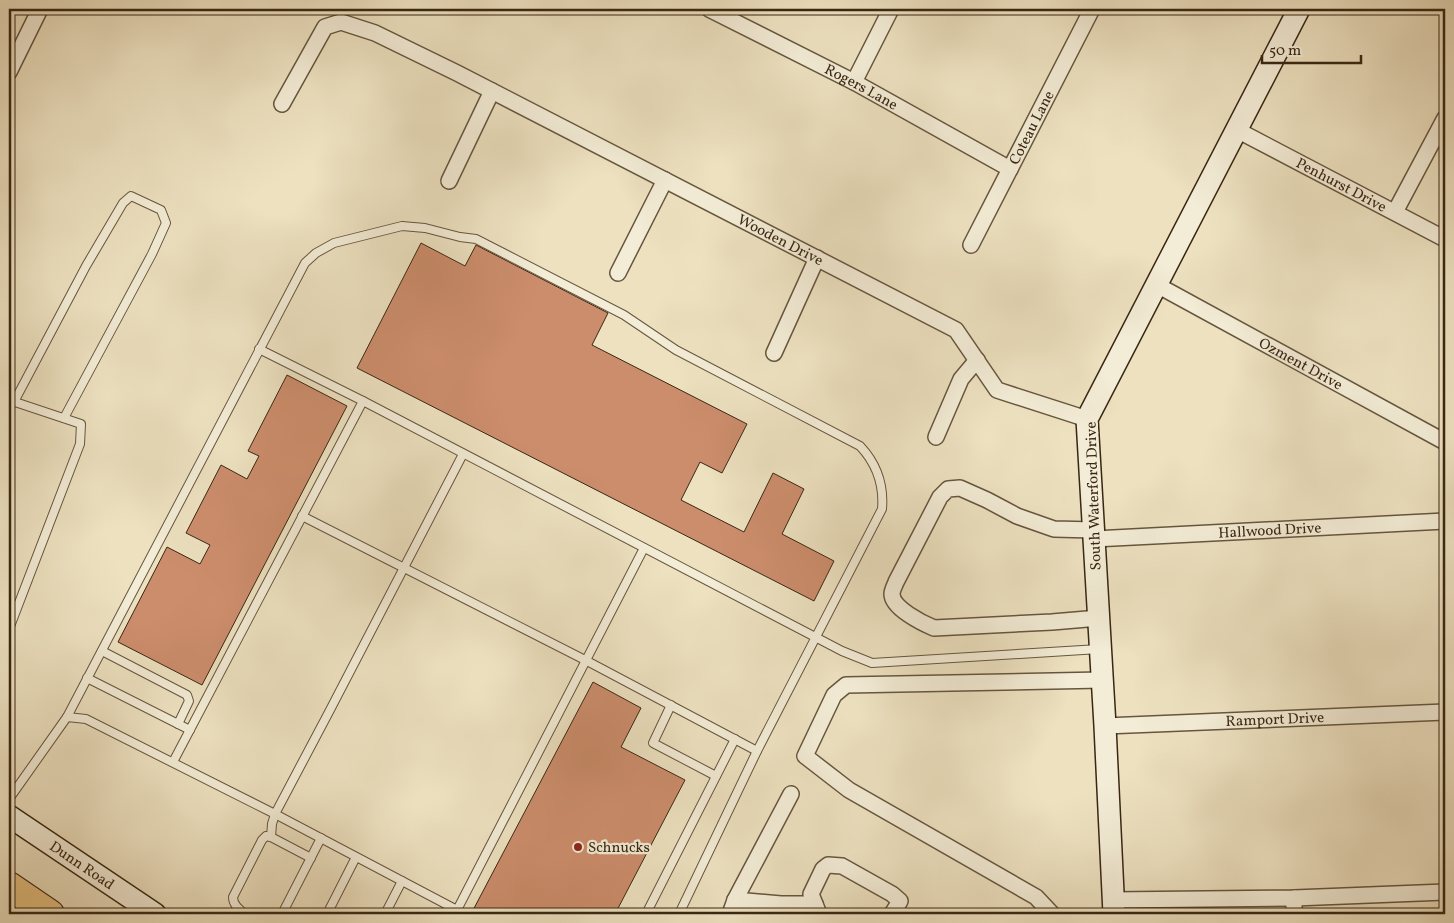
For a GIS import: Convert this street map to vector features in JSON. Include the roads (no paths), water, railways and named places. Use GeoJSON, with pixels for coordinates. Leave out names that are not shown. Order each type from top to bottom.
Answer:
{"type":"FeatureCollection","features":[{"type":"Feature","properties":{"kind":"highway"},"geometry":{"type":"LineString","coordinates":[[9,886],[50,914]]}},
{"type":"Feature","properties":{"kind":"street"},"geometry":{"type":"LineString","coordinates":[[9,72],[40,9]]}},
{"type":"Feature","properties":{"kind":"street","name":"Rogers Lane"},"geometry":{"type":"LineString","coordinates":[[709,9],[854,82],[1010,168]]}},
{"type":"Feature","properties":{"kind":"street"},"geometry":{"type":"LineString","coordinates":[[854,82],[891,9]]}},
{"type":"Feature","properties":{"kind":"street","name":"Coteau Lane"},"geometry":{"type":"LineString","coordinates":[[971,245],[1092,9]]}},
{"type":"Feature","properties":{"kind":"street","name":"South Waterford Drive"},"geometry":{"type":"LineString","coordinates":[[1113,907],[1105,726],[1087,419],[1300,9]]}},
{"type":"Feature","properties":{"kind":"street","name":"Wooden Drive"},"geometry":{"type":"LineString","coordinates":[[282,104],[325,27],[341,22],[375,33],[457,73],[956,330],[997,390],[1087,419]]}},
{"type":"Feature","properties":{"kind":"street"},"geometry":{"type":"LineString","coordinates":[[449,181],[492,91]]}},
{"type":"Feature","properties":{"kind":"street"},"geometry":{"type":"LineString","coordinates":[[1395,212],[1445,118]]}},
{"type":"Feature","properties":{"kind":"street","name":"Penhurst Drive"},"geometry":{"type":"LineString","coordinates":[[1237,130],[1445,239]]}},
{"type":"Feature","properties":{"kind":"street"},"geometry":{"type":"LineString","coordinates":[[618,273],[665,180]]}},
{"type":"Feature","properties":{"kind":"street"},"geometry":{"type":"LineString","coordinates":[[774,353],[817,258]]}},
{"type":"Feature","properties":{"kind":"street","name":"Ozment Drive"},"geometry":{"type":"LineString","coordinates":[[1157,285],[1445,442]]}},
{"type":"Feature","properties":{"kind":"street"},"geometry":{"type":"LineString","coordinates":[[936,437],[961,379],[977,360]]}},
{"type":"Feature","properties":{"kind":"street","name":"Hallwood Drive"},"geometry":{"type":"LineString","coordinates":[[1099,618],[934,628],[918,622],[896,603],[892,594],[896,582],[940,497],[948,489],[960,488],[1017,516],[1054,529],[1094,535],[1445,521]]}},
{"type":"Feature","properties":{"kind":"street"},"geometry":{"type":"LineString","coordinates":[[1052,914],[1036,897],[849,790],[805,756],[834,695],[846,685],[1102,680]]}},
{"type":"Feature","properties":{"kind":"street","name":"Ramport Drive"},"geometry":{"type":"LineString","coordinates":[[1105,726],[1445,712]]}},
{"type":"Feature","properties":{"kind":"street"},"geometry":{"type":"LineString","coordinates":[[733,907],[791,794]]}},
{"type":"Feature","properties":{"kind":"street","name":"Dunn Road"},"geometry":{"type":"LineString","coordinates":[[9,816],[155,914]]}},
{"type":"Feature","properties":{"kind":"street"},"geometry":{"type":"LineString","coordinates":[[733,907],[781,904],[817,909],[812,894],[823,869],[828,865],[842,866],[892,894],[900,901],[892,914]]}},
{"type":"Feature","properties":{"kind":"street"},"geometry":{"type":"LineString","coordinates":[[1113,907],[1445,892]]}},
{"type":"Feature","properties":{"kind":"street"},"geometry":{"type":"LineString","coordinates":[[1294,898],[1294,914]]}},
{"type":"Feature","properties":{"kind":"lane"},"geometry":{"type":"LineString","coordinates":[[9,629],[80,444],[81,424],[12,401],[86,266],[123,203],[131,196],[161,210],[166,223],[152,254],[64,418]]}},
{"type":"Feature","properties":{"kind":"lane"},"geometry":{"type":"LineString","coordinates":[[9,799],[67,717],[305,262],[334,243],[402,226],[425,228],[476,239],[624,315],[676,350],[860,446],[873,463],[880,479],[883,495],[882,509],[757,751],[679,914]]}},
{"type":"Feature","properties":{"kind":"lane"},"geometry":{"type":"LineString","coordinates":[[259,349],[363,401],[842,651],[872,663],[1100,649]]}},
{"type":"Feature","properties":{"kind":"lane"},"geometry":{"type":"LineString","coordinates":[[173,762],[363,401]]}},
{"type":"Feature","properties":{"kind":"lane"},"geometry":{"type":"LineString","coordinates":[[271,837],[275,814],[463,454]]}},
{"type":"Feature","properties":{"kind":"lane"},"geometry":{"type":"LineString","coordinates":[[302,516],[587,661],[757,751]]}},
{"type":"Feature","properties":{"kind":"lane"},"geometry":{"type":"LineString","coordinates":[[67,717],[86,719],[173,762],[356,856],[456,912],[644,548]]}},
{"type":"Feature","properties":{"kind":"lane"},"geometry":{"type":"LineString","coordinates":[[102,651],[187,695],[189,701],[178,724]]}},
{"type":"Feature","properties":{"kind":"lane"},"geometry":{"type":"LineString","coordinates":[[87,678],[190,730]]}},
{"type":"Feature","properties":{"kind":"lane"},"geometry":{"type":"LineString","coordinates":[[671,705],[653,743],[716,776]]}},
{"type":"Feature","properties":{"kind":"lane"},"geometry":{"type":"LineString","coordinates":[[646,914],[735,739]]}},
{"type":"Feature","properties":{"kind":"lane"},"geometry":{"type":"LineString","coordinates":[[246,914],[233,902],[232,897],[262,840],[266,836],[311,858]]}},
{"type":"Feature","properties":{"kind":"lane"},"geometry":{"type":"LineString","coordinates":[[282,914],[321,838]]}},
{"type":"Feature","properties":{"kind":"lane"},"geometry":{"type":"LineString","coordinates":[[326,914],[356,856]]}},
{"type":"Feature","properties":{"kind":"lane"},"geometry":{"type":"LineString","coordinates":[[385,914],[402,881]]}},
{"type":"Feature","properties":{"kind":"place","name":"Schnucks"},"geometry":{"type":"Point","coordinates":[578,847]}}]}
